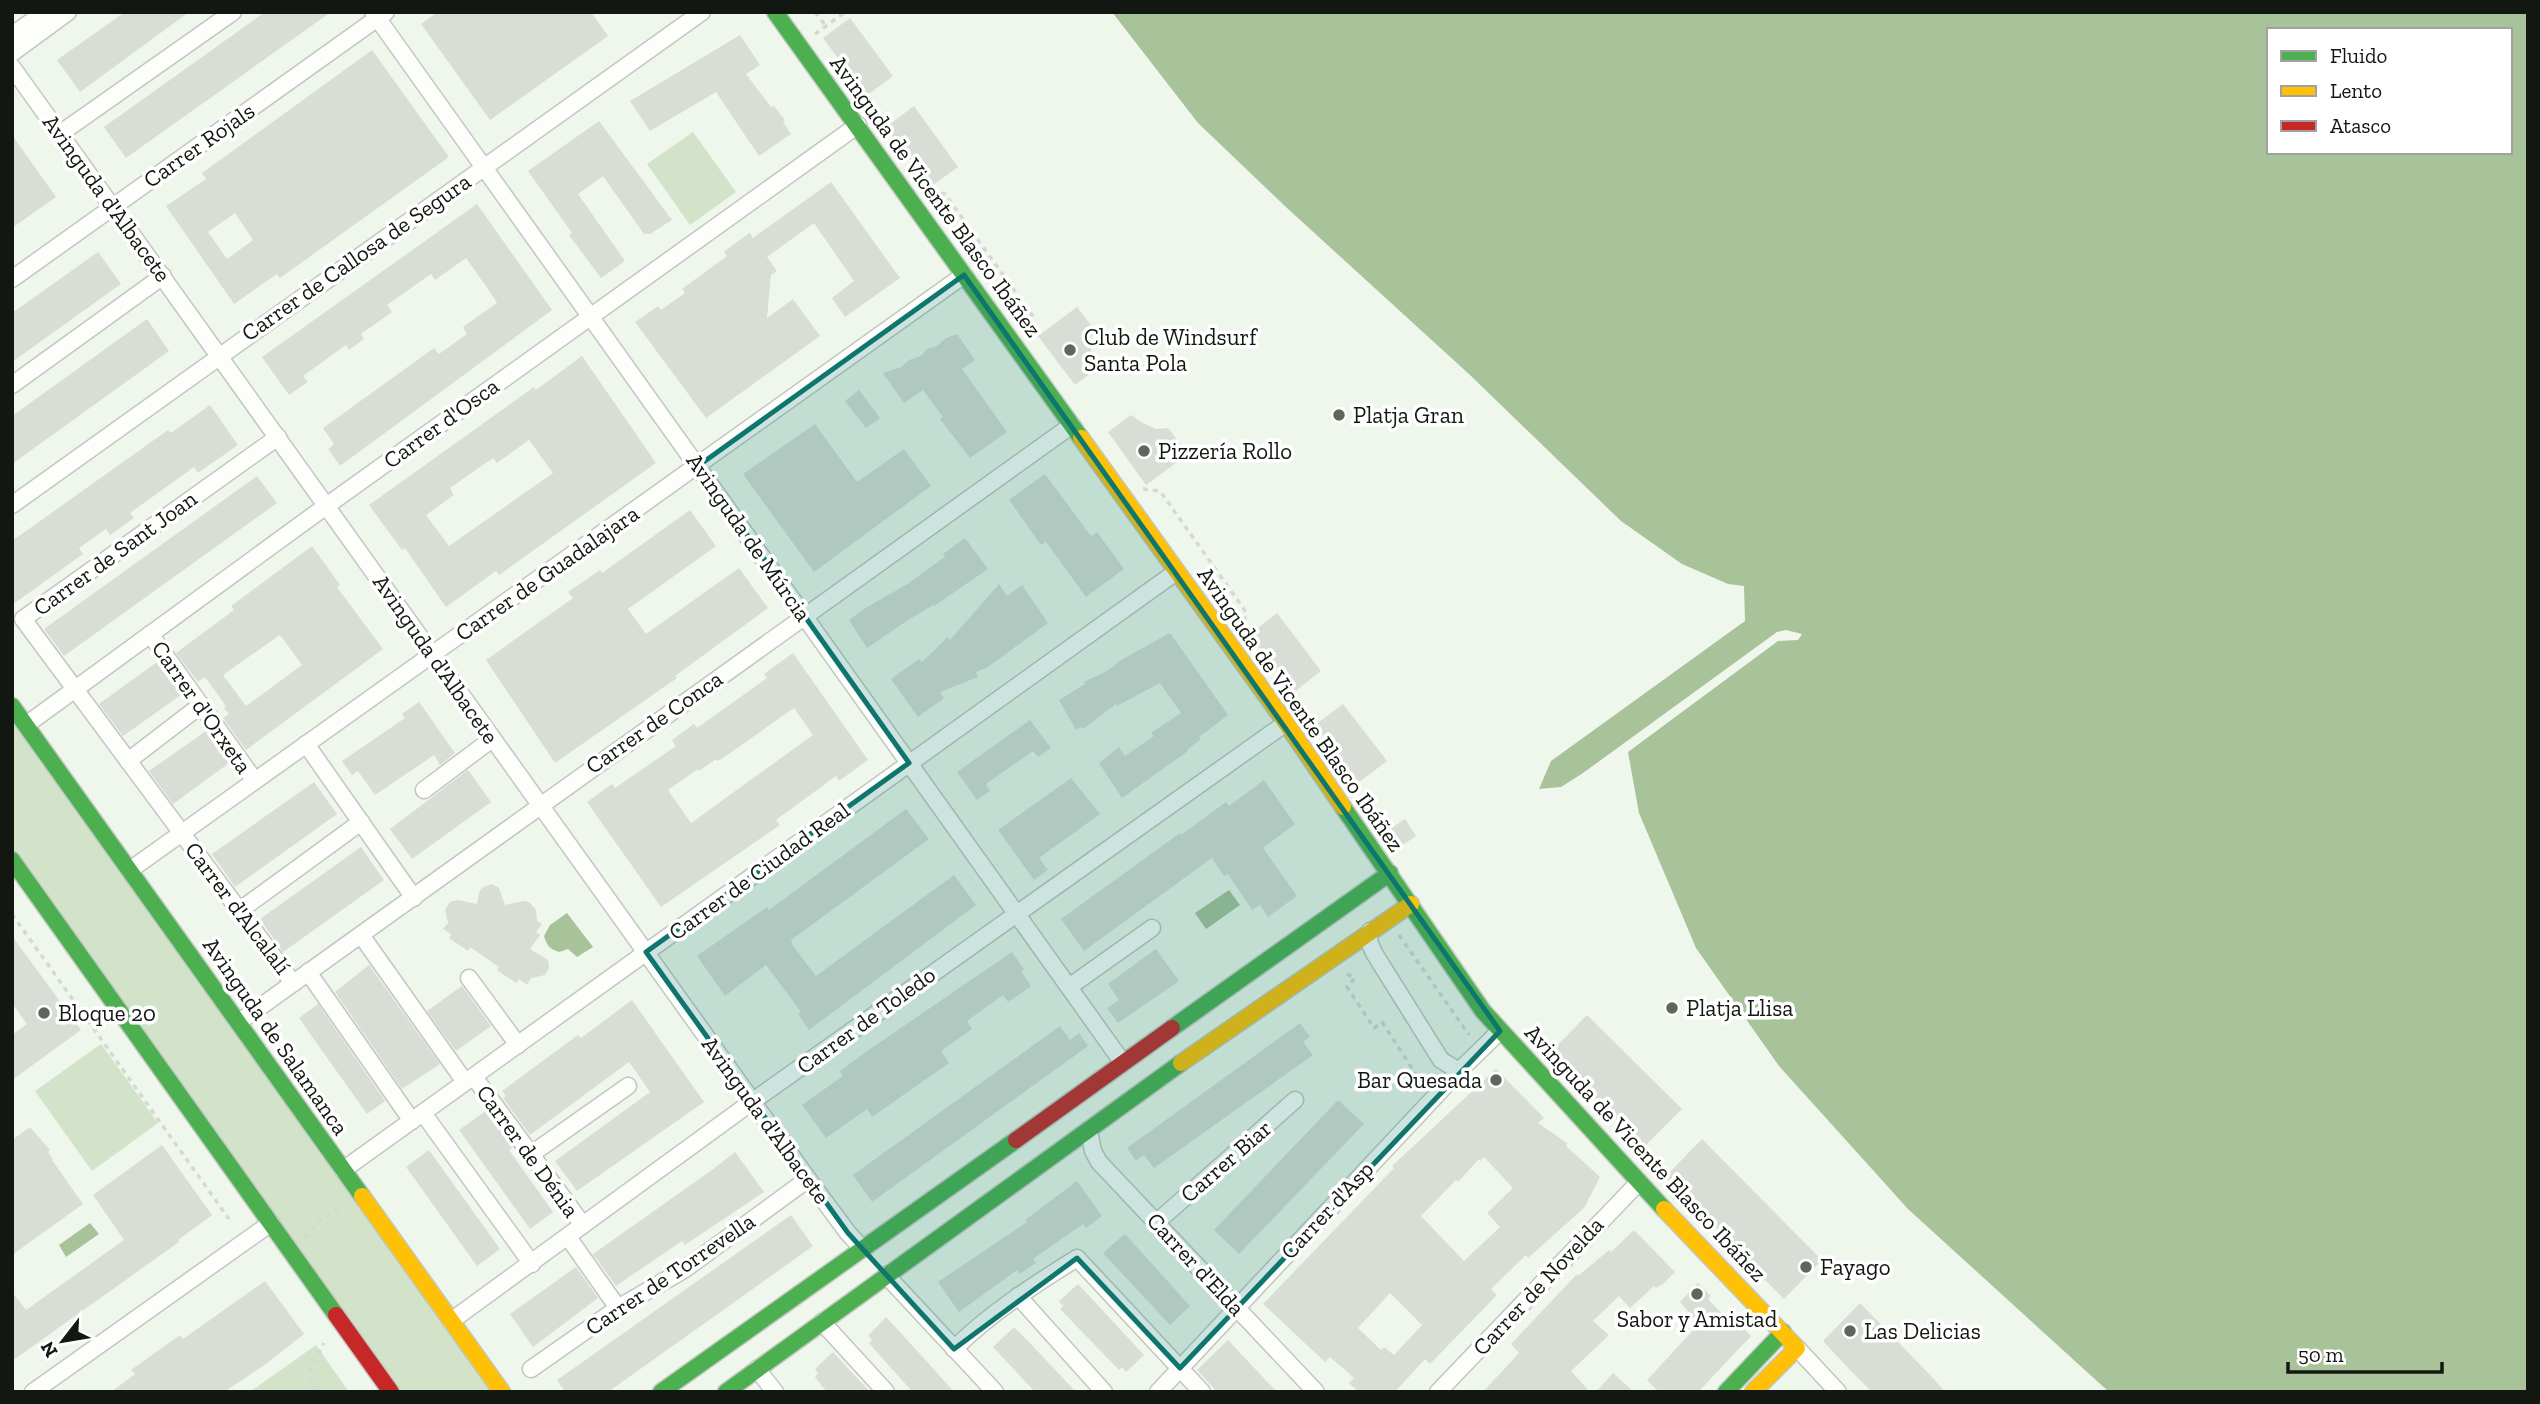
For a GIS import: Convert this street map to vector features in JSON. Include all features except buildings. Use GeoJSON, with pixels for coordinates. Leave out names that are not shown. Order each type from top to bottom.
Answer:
{"type":"FeatureCollection","features":[{"type":"Feature","properties":{"kind":"street"},"geometry":{"type":"LineString","coordinates":[[12,35],[45,12]]}},
{"type":"Feature","properties":{"kind":"street"},"geometry":{"type":"LineString","coordinates":[[12,53],[68,12]]}},
{"type":"Feature","properties":{"kind":"street"},"geometry":{"type":"LineString","coordinates":[[61,133],[233,12]]}},
{"type":"Feature","properties":{"kind":"street","name":"Carrer de Callosa de Segura"},"geometry":{"type":"LineString","coordinates":[[12,505],[702,12]]}},
{"type":"Feature","properties":{"kind":"street","name":"Avinguda de Vicente Blasco Ibáñez"},"geometry":{"type":"LineString","coordinates":[[775,12],[1286,723],[1483,1011],[1639,1182],[1838,1392]]}},
{"type":"Feature","properties":{"kind":"street","name":"Avinguda de Múrcia"},"geometry":{"type":"LineString","coordinates":[[379,14],[483,167],[1124,1063]]}},
{"type":"Feature","properties":{"kind":"street","name":"Carrer Rojals"},"geometry":{"type":"LineString","coordinates":[[12,279],[379,14]]}},
{"type":"Feature","properties":{"kind":"street","name":"Avinguda d'Albacete"},"geometry":{"type":"LineString","coordinates":[[12,67],[848,1233],[995,1392]]}},
{"type":"Feature","properties":{"kind":"street","name":"Carrer d'Osca"},"geometry":{"type":"LineString","coordinates":[[26,725],[327,505],[858,125]]}},
{"type":"Feature","properties":{"kind":"street","name":"Carrer de Guadalajara"},"geometry":{"type":"LineString","coordinates":[[130,870],[964,275]]}},
{"type":"Feature","properties":{"kind":"street"},"geometry":{"type":"LineString","coordinates":[[12,385],[163,276]]}},
{"type":"Feature","properties":{"kind":"street","name":"Carrer de Conca"},"geometry":{"type":"LineString","coordinates":[[239,1022],[414,898],[539,804],[1072,425]]}},
{"type":"Feature","properties":{"kind":"street","name":"Carrer de Sant Joan"},"geometry":{"type":"LineString","coordinates":[[75,689],[23,619],[278,437]]}},
{"type":"Feature","properties":{"kind":"street","name":"Carrer de Ciudad Real"},"geometry":{"type":"LineString","coordinates":[[343,1170],[1176,572]]}},
{"type":"Feature","properties":{"kind":"street","name":"Carrer d'Orxeta"},"geometry":{"type":"LineString","coordinates":[[150,634],[255,781]]}},
{"type":"Feature","properties":{"kind":"street","name":"Carrer d'Alcalalí"},"geometry":{"type":"LineString","coordinates":[[75,689],[293,983]]}},
{"type":"Feature","properties":{"kind":"street"},"geometry":{"type":"LineString","coordinates":[[128,761],[201,705]]}},
{"type":"Feature","properties":{"kind":"street","name":"Avinguda de Salamanca"},"geometry":{"type":"LineString","coordinates":[[12,706],[502,1392]]}},
{"type":"Feature","properties":{"kind":"street","name":"Carrer de Toledo"},"geometry":{"type":"LineString","coordinates":[[451,1321],[1015,913],[1286,723]]}},
{"type":"Feature","properties":{"kind":"street"},"geometry":{"type":"LineString","coordinates":[[424,790],[492,739]]}},
{"type":"Feature","properties":{"kind":"street"},"geometry":{"type":"LineString","coordinates":[[306,744],[414,898]]}},
{"type":"Feature","properties":{"kind":"street"},"geometry":{"type":"LineString","coordinates":[[239,911],[361,822]]}},
{"type":"Feature","properties":{"kind":"street"},"geometry":{"type":"LineString","coordinates":[[12,860],[391,1392]]}},
{"type":"Feature","properties":{"kind":"street"},"geometry":{"type":"LineString","coordinates":[[738,1370],[1124,1063],[1390,873]]}},
{"type":"Feature","properties":{"kind":"street"},"geometry":{"type":"LineString","coordinates":[[662,1392],[738,1370],[822,1322],[874,1262],[1089,1130],[1411,904]]}},
{"type":"Feature","properties":{"kind":"street"},"geometry":{"type":"LineString","coordinates":[[1069,987],[1152,928]]}},
{"type":"Feature","properties":{"kind":"street"},"geometry":{"type":"LineString","coordinates":[[1370,931],[1369,942],[1374,953],[1441,1060],[1459,1071]]}},
{"type":"Feature","properties":{"kind":"street","name":"Carrer de Dénia"},"geometry":{"type":"LineString","coordinates":[[361,935],[583,1226]]}},
{"type":"Feature","properties":{"kind":"street"},"geometry":{"type":"LineString","coordinates":[[308,972],[531,1264]]}},
{"type":"Feature","properties":{"kind":"street"},"geometry":{"type":"LineString","coordinates":[[469,978],[518,1045]]}},
{"type":"Feature","properties":{"kind":"street","name":"Carrer d'Asp"},"geometry":{"type":"LineString","coordinates":[[1158,1392],[1480,1048],[1500,1031]]}},
{"type":"Feature","properties":{"kind":"street"},"geometry":{"type":"LineString","coordinates":[[1124,1063],[1133,1087],[1129,1101]]}},
{"type":"Feature","properties":{"kind":"street"},"geometry":{"type":"LineString","coordinates":[[530,1155],[628,1086]]}},
{"type":"Feature","properties":{"kind":"street","name":"Carrer Biar"},"geometry":{"type":"LineString","coordinates":[[1157,1222],[1295,1100]]}},
{"type":"Feature","properties":{"kind":"street","name":"Carrer d'Elda"},"geometry":{"type":"LineString","coordinates":[[1089,1130],[1093,1151],[1099,1162],[1316,1392]]}},
{"type":"Feature","properties":{"kind":"street","name":"Carrer de Torrevella"},"geometry":{"type":"LineString","coordinates":[[531,1369],[618,1308],[685,1269],[808,1179]]}},
{"type":"Feature","properties":{"kind":"street","name":"Carrer de Novelda"},"geometry":{"type":"LineString","coordinates":[[1438,1392],[1639,1182]]}},
{"type":"Feature","properties":{"kind":"street"},"geometry":{"type":"LineString","coordinates":[[33,1392],[271,1223]]}},
{"type":"Feature","properties":{"kind":"street"},"geometry":{"type":"LineString","coordinates":[[568,1237],[618,1308]]}},
{"type":"Feature","properties":{"kind":"street"},"geometry":{"type":"LineString","coordinates":[[954,1349],[967,1335],[1018,1296],[1077,1258],[1202,1392]]}},
{"type":"Feature","properties":{"kind":"street"},"geometry":{"type":"LineString","coordinates":[[1018,1296],[1104,1392]]}},
{"type":"Feature","properties":{"kind":"street"},"geometry":{"type":"LineString","coordinates":[[822,1322],[886,1392]]}},
{"type":"Feature","properties":{"kind":"street"},"geometry":{"type":"LineString","coordinates":[[1726,1392],[1783,1332]]}},
{"type":"Feature","properties":{"kind":"street"},"geometry":{"type":"LineString","coordinates":[[1753,1392],[1797,1348]]}},
{"type":"Feature","properties":{"kind":"street"},"geometry":{"type":"LineString","coordinates":[[738,1370],[775,1392]]}},
{"type":"Feature","properties":{"kind":"path"},"geometry":{"type":"LineString","coordinates":[[816,12],[825,26]]}},
{"type":"Feature","properties":{"kind":"path"},"geometry":{"type":"LineString","coordinates":[[12,914],[229,1219]]}},
{"type":"Feature","properties":{"kind":"path"},"geometry":{"type":"LineString","coordinates":[[1388,919],[1463,1028],[1480,1048]]}},
{"type":"Feature","properties":{"kind":"path"},"geometry":{"type":"LineString","coordinates":[[1340,977],[1349,973],[1355,978],[1348,987],[1354,997],[1374,1028],[1382,1022],[1423,1086]]}},
{"type":"Feature","properties":{"kind":"path"},"geometry":{"type":"LineString","coordinates":[[298,1248],[312,1228],[336,1210],[349,1210]]}},
{"type":"Feature","properties":{"kind":"path"},"geometry":{"type":"LineString","coordinates":[[313,1392],[310,1371],[324,1343]]}},
{"type":"Feature","properties":{"kind":"highlighted area"},"geometry":{"type":"Polygon","coordinates":[[[964,275],[1500,1031],[1180,1368],[1077,1258],[954,1349],[848,1233],[646,952],[909,763],[698,466],[964,275]]]}},
{"type":"Feature","properties":{"kind":"shaded area"},"geometry":{"type":"Polygon","coordinates":[[[1112,12],[2528,12],[2528,1392],[2109,1392],[1908,1209],[1779,1066],[1696,948],[1639,813],[1628,752],[1778,641],[1798,640],[1802,634],[1786,630],[1777,632],[1583,773],[1561,787],[1539,789],[1551,761],[1745,621],[1744,586],[1728,584],[1682,564],[1621,521],[1470,375],[1198,123],[1112,12]]]}},
{"type":"Feature","properties":{"kind":"shaded area"},"geometry":{"type":"Polygon","coordinates":[[[693,132],[736,192],[690,225],[647,164],[693,132]]]}},
{"type":"Feature","properties":{"kind":"shaded area"},"geometry":{"type":"Polygon","coordinates":[[[12,719],[491,1392],[400,1392],[12,849],[12,719]]]}},
{"type":"Feature","properties":{"kind":"shaded area"},"geometry":{"type":"Polygon","coordinates":[[[1229,890],[1240,905],[1206,929],[1195,913],[1229,890]]]}},
{"type":"Feature","properties":{"kind":"shaded area"},"geometry":{"type":"Polygon","coordinates":[[[567,913],[593,947],[577,957],[568,949],[559,952],[551,948],[544,936],[550,925],[567,913]]]}},
{"type":"Feature","properties":{"kind":"shaded area"},"geometry":{"type":"Polygon","coordinates":[[[101,1044],[158,1123],[92,1171],[35,1091],[101,1044]]]}},
{"type":"Feature","properties":{"kind":"shaded area"},"geometry":{"type":"Polygon","coordinates":[[[90,1223],[99,1234],[66,1257],[59,1245],[90,1223]]]}},
{"type":"Feature","properties":{"kind":"shaded area"},"geometry":{"type":"Polygon","coordinates":[[[316,1345],[349,1392],[251,1392],[251,1391],[316,1345]]]}},
{"type":"Feature","properties":{"kind":"traffic: fast"},"geometry":{"type":"LineString","coordinates":[[775,12],[1081,438]]}},
{"type":"Feature","properties":{"kind":"traffic: fast"},"geometry":{"type":"LineString","coordinates":[[12,706],[362,1196]]}},
{"type":"Feature","properties":{"kind":"traffic: fast"},"geometry":{"type":"LineString","coordinates":[[1343,807],[1483,1011],[1664,1209]]}},
{"type":"Feature","properties":{"kind":"traffic: fast"},"geometry":{"type":"LineString","coordinates":[[12,860],[336,1315]]}},
{"type":"Feature","properties":{"kind":"traffic: fast"},"geometry":{"type":"LineString","coordinates":[[1172,1028],[1390,873]]}},
{"type":"Feature","properties":{"kind":"traffic: fast"},"geometry":{"type":"LineString","coordinates":[[726,1392],[1181,1063]]}},
{"type":"Feature","properties":{"kind":"traffic: fast"},"geometry":{"type":"LineString","coordinates":[[661,1392],[1016,1140]]}},
{"type":"Feature","properties":{"kind":"traffic: fast"},"geometry":{"type":"LineString","coordinates":[[1726,1392],[1783,1332]]}},
{"type":"Feature","properties":{"kind":"traffic: slow"},"geometry":{"type":"LineString","coordinates":[[1081,438],[1286,723],[1343,807]]}},
{"type":"Feature","properties":{"kind":"traffic: slow"},"geometry":{"type":"LineString","coordinates":[[1181,1063],[1411,904]]}},
{"type":"Feature","properties":{"kind":"traffic: slow"},"geometry":{"type":"LineString","coordinates":[[362,1196],[502,1392]]}},
{"type":"Feature","properties":{"kind":"traffic: slow"},"geometry":{"type":"LineString","coordinates":[[1664,1209],[1797,1348],[1753,1392]]}},
{"type":"Feature","properties":{"kind":"traffic: jam"},"geometry":{"type":"LineString","coordinates":[[1016,1140],[1172,1028]]}},
{"type":"Feature","properties":{"kind":"traffic: jam"},"geometry":{"type":"LineString","coordinates":[[336,1315],[391,1392]]}},
{"type":"Feature","properties":{"kind":"place","name":"Club de Windsurf Santa Pola"},"geometry":{"type":"Point","coordinates":[1070,350]}},
{"type":"Feature","properties":{"kind":"place","name":"Platja Gran"},"geometry":{"type":"Point","coordinates":[1339,415]}},
{"type":"Feature","properties":{"kind":"place","name":"Pizzería Rollo"},"geometry":{"type":"Point","coordinates":[1144,451]}},
{"type":"Feature","properties":{"kind":"place","name":"Platja Llisa"},"geometry":{"type":"Point","coordinates":[1672,1008]}},
{"type":"Feature","properties":{"kind":"place","name":"Bloque 20"},"geometry":{"type":"Point","coordinates":[44,1013]}},
{"type":"Feature","properties":{"kind":"place","name":"Bar Quesada"},"geometry":{"type":"Point","coordinates":[1496,1080]}},
{"type":"Feature","properties":{"kind":"place","name":"Fayago"},"geometry":{"type":"Point","coordinates":[1806,1267]}},
{"type":"Feature","properties":{"kind":"place","name":"Sabor y Amistad"},"geometry":{"type":"Point","coordinates":[1697,1294]}},
{"type":"Feature","properties":{"kind":"place","name":"Las Delicias"},"geometry":{"type":"Point","coordinates":[1850,1331]}}]}
